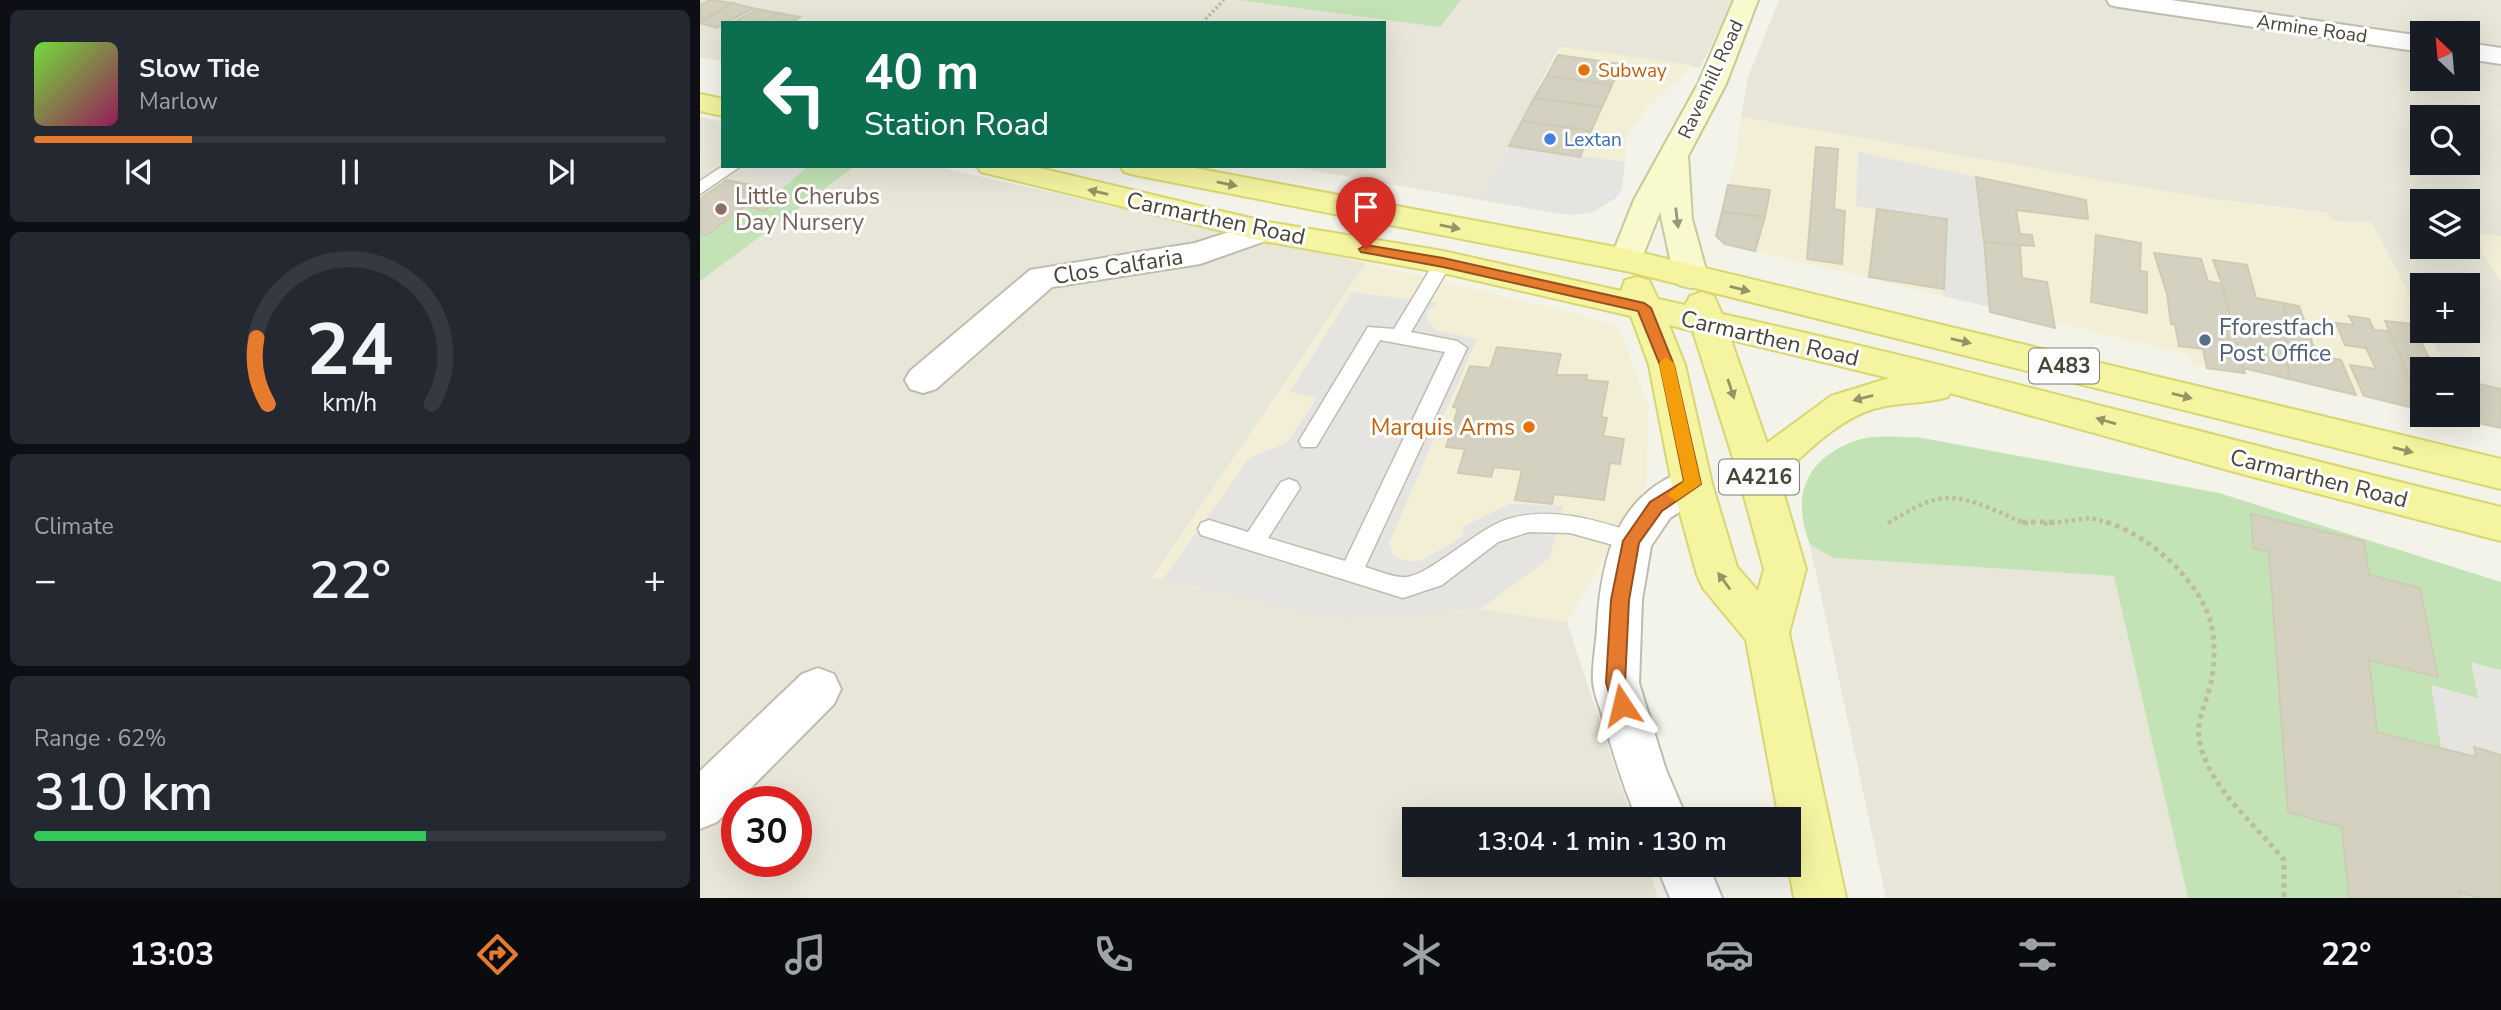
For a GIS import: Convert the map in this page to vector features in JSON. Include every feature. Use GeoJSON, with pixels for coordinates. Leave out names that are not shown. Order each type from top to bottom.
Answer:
{"type":"FeatureCollection","features":[{"type":"Feature","properties":{"kind":"main road"},"geometry":{"type":"LineString","coordinates":[[700,79],[721,84]]}},
{"type":"Feature","properties":{"kind":"main road"},"geometry":{"type":"LineString","coordinates":[[700,102],[721,107]]}},
{"type":"Feature","properties":{"kind":"main road","name":"Carmarthen Road"},"geometry":{"type":"LineString","coordinates":[[1000,168],[1263,231],[1443,262],[1979,387],[2242,459],[2501,524]]}},
{"type":"Feature","properties":{"kind":"main road","name":"Carmarthen Road"},"geometry":{"type":"LineString","coordinates":[[1145,168],[1626,260],[2501,474]]}},
{"type":"Feature","properties":{"kind":"main road"},"geometry":{"type":"LineString","coordinates":[[1626,260],[1644,308]]}},
{"type":"Feature","properties":{"kind":"main road"},"geometry":{"type":"LineString","coordinates":[[1691,277],[1711,324]]}},
{"type":"Feature","properties":{"kind":"main road","name":"A4216"},"geometry":{"type":"LineString","coordinates":[[1644,308],[1667,365],[1692,484],[1718,575],[1767,633]]}},
{"type":"Feature","properties":{"kind":"main road","name":"A4216"},"geometry":{"type":"LineString","coordinates":[[1711,324],[1785,569],[1767,633],[1820,898]]}},
{"type":"Feature","properties":{"kind":"main road"},"geometry":{"type":"LineString","coordinates":[[1758,474],[1780,454],[1851,401],[1904,388],[1979,387]]}},
{"type":"Feature","properties":{"kind":"street","name":"Ravenhill Road"},"geometry":{"type":"LineString","coordinates":[[1626,260],[1649,200],[1712,84],[1746,0]]}},
{"type":"Feature","properties":{"kind":"street","name":"Armine Road"},"geometry":{"type":"LineString","coordinates":[[2119,0],[2410,42]]}},
{"type":"Feature","properties":{"kind":"street"},"geometry":{"type":"LineString","coordinates":[[2480,53],[2501,56]]}},
{"type":"Feature","properties":{"kind":"street","name":"Ravenhill Road"},"geometry":{"type":"LineString","coordinates":[[1674,157],[1675,219],[1691,277]]}},
{"type":"Feature","properties":{"kind":"street","name":"Clos Calfaria"},"geometry":{"type":"LineString","coordinates":[[923,380],[1042,278],[1200,253],[1263,231]]}},
{"type":"Feature","properties":{"kind":"street"},"geometry":{"type":"LineString","coordinates":[[1657,807],[1642,772],[1616,683],[1620,600],[1631,541],[1656,507],[1692,484]]}},
{"type":"Feature","properties":{"kind":"street"},"geometry":{"type":"LineString","coordinates":[[700,805],[818,690]]}},
{"type":"Feature","properties":{"kind":"street"},"geometry":{"type":"LineString","coordinates":[[1687,877],[1696,898]]}},
{"type":"Feature","properties":{"kind":"lane"},"geometry":{"type":"LineString","coordinates":[[700,188],[730,168]]}},
{"type":"Feature","properties":{"kind":"lane"},"geometry":{"type":"LineString","coordinates":[[1399,337],[1443,262]]}},
{"type":"Feature","properties":{"kind":"lane"},"geometry":{"type":"LineString","coordinates":[[1309,441],[1376,332],[1457,348],[1351,571]]}},
{"type":"Feature","properties":{"kind":"lane"},"geometry":{"type":"LineString","coordinates":[[1254,541],[1289,488]]}},
{"type":"Feature","properties":{"kind":"lane"},"geometry":{"type":"LineString","coordinates":[[1209,529],[1403,587],[1432,582],[1501,528],[1539,521],[1593,527],[1631,541]]}},
{"type":"Feature","properties":{"kind":"path"},"geometry":{"type":"LineString","coordinates":[[1204,21],[1224,0]]}},
{"type":"Feature","properties":{"kind":"path"},"geometry":{"type":"LineString","coordinates":[[1888,523],[1926,501],[1944,495],[1965,498],[2028,524],[2096,518],[2129,531],[2190,584],[2210,620],[2212,679],[2202,711],[2199,742],[2211,774],[2284,860],[2284,898]]}},
{"type":"Feature","properties":{"kind":"shaded area"},"geometry":{"type":"Polygon","coordinates":[[[700,0],[1733,0],[1700,68],[1558,49],[1480,200],[1297,168],[1386,168],[1386,21],[721,21],[721,61],[700,57],[700,0]]]}},
{"type":"Feature","properties":{"kind":"shaded area"},"geometry":{"type":"Polygon","coordinates":[[[1779,0],[2501,0],[2501,428],[2480,424],[2480,357],[2440,357],[2433,343],[2480,343],[2480,273],[2410,273],[2410,297],[2371,222],[2332,221],[2328,213],[2198,197],[1741,117],[1748,77],[1779,0]]]}},
{"type":"Feature","properties":{"kind":"shaded area"},"geometry":{"type":"Polygon","coordinates":[[[1561,47],[1693,65],[1646,109],[1627,137],[1622,189],[1616,198],[1591,213],[1568,215],[1480,200],[1561,47]]]}},
{"type":"Feature","properties":{"kind":"shaded area"},"geometry":{"type":"Polygon","coordinates":[[[700,117],[721,122],[721,168],[942,168],[1366,263],[1153,577],[1336,619],[1480,609],[1567,622],[1628,807],[1402,807],[1402,877],[1651,877],[1658,898],[700,898],[700,117]]]}},
{"type":"Feature","properties":{"kind":"shaded area"},"geometry":{"type":"Polygon","coordinates":[[[1741,117],[2198,197],[2328,214],[2332,221],[2372,222],[2410,296],[2410,343],[2433,343],[2440,357],[2410,357],[2410,407],[2244,369],[2245,373],[2194,366],[2189,355],[2055,322],[2055,328],[1990,312],[1989,307],[1725,244],[1716,236],[1737,155],[1741,117]]]}},
{"type":"Feature","properties":{"kind":"shaded area"},"geometry":{"type":"Polygon","coordinates":[[[1509,146],[1625,162],[1622,189],[1616,198],[1591,213],[1568,215],[1480,200],[1509,146]]]}},
{"type":"Feature","properties":{"kind":"shaded area"},"geometry":{"type":"Polygon","coordinates":[[[1858,152],[1976,177],[1989,307],[1943,296],[1947,219],[1856,206],[1858,152]]]}},
{"type":"Feature","properties":{"kind":"shaded area"},"geometry":{"type":"Polygon","coordinates":[[[744,168],[806,168],[788,184],[738,173],[744,168]]]}},
{"type":"Feature","properties":{"kind":"shaded area"},"geometry":{"type":"Polygon","coordinates":[[[2480,234],[2501,236],[2501,283],[2480,248],[2480,234]]]}},
{"type":"Feature","properties":{"kind":"shaded area"},"geometry":{"type":"Polygon","coordinates":[[[1366,263],[1570,312],[1619,327],[1648,405],[1647,484],[1567,622],[1480,609],[1336,619],[1153,577],[1366,263]]]}},
{"type":"Feature","properties":{"kind":"shaded area"},"geometry":{"type":"Polygon","coordinates":[[[1352,292],[1438,303],[1427,312],[1427,320],[1436,330],[1477,339],[1389,543],[1393,555],[1405,561],[1421,561],[1463,536],[1462,527],[1510,504],[1563,506],[1550,558],[1480,609],[1336,619],[1163,579],[1249,458],[1288,442],[1316,398],[1290,392],[1352,292]]]}},
{"type":"Feature","properties":{"kind":"shaded area"},"geometry":{"type":"Polygon","coordinates":[[[1810,545],[1834,558],[2114,576],[2188,898],[1886,898],[1810,545]]]}},
{"type":"Feature","properties":{"kind":"shaded area"},"geometry":{"type":"Polygon","coordinates":[[[2471,662],[2501,670],[2501,755],[2475,747],[2476,757],[2441,747],[2431,685],[2478,698],[2471,662]]]}},
{"type":"Feature","properties":{"kind":"green space"},"geometry":{"type":"Polygon","coordinates":[[[1238,0],[1461,0],[1440,27],[1238,0]]]}},
{"type":"Feature","properties":{"kind":"green space"},"geometry":{"type":"Polygon","coordinates":[[[806,168],[852,168],[700,281],[700,233],[707,235],[745,206],[765,211],[787,193],[779,191],[806,168]]]}},
{"type":"Feature","properties":{"kind":"green space"},"geometry":{"type":"Polygon","coordinates":[[[1917,437],[2219,493],[2501,582],[2501,898],[2188,898],[2114,576],[1834,558],[1810,545],[1804,527],[1803,495],[1807,480],[1825,457],[1865,438],[1917,437]]]}},
{"type":"Feature","properties":{"kind":"building"},"geometry":{"type":"Polygon","coordinates":[[[710,0],[733,3],[700,21],[700,5],[710,0]]]}},
{"type":"Feature","properties":{"kind":"building"},"geometry":{"type":"Polygon","coordinates":[[[733,3],[753,8],[730,21],[721,21],[721,26],[717,28],[700,23],[733,3]]]}},
{"type":"Feature","properties":{"kind":"building"},"geometry":{"type":"Polygon","coordinates":[[[757,9],[778,13],[765,21],[736,21],[757,9]]]}},
{"type":"Feature","properties":{"kind":"building"},"geometry":{"type":"Polygon","coordinates":[[[778,13],[800,17],[794,21],[765,21],[778,13]]]}},
{"type":"Feature","properties":{"kind":"building","name":"Subway"},"geometry":{"type":"Polygon","coordinates":[[[1558,55],[1621,64],[1612,85],[1547,76],[1558,55]]]}},
{"type":"Feature","properties":{"kind":"building"},"geometry":{"type":"Polygon","coordinates":[[[1547,76],[1612,85],[1602,107],[1534,98],[1547,76]]]}},
{"type":"Feature","properties":{"kind":"building"},"geometry":{"type":"Polygon","coordinates":[[[1534,98],[1602,107],[1591,131],[1522,121],[1534,98]]]}},
{"type":"Feature","properties":{"kind":"building","name":"Lextan"},"geometry":{"type":"Polygon","coordinates":[[[1522,121],[1591,131],[1580,157],[1509,146],[1522,121]]]}},
{"type":"Feature","properties":{"kind":"building"},"geometry":{"type":"Polygon","coordinates":[[[1816,147],[1838,149],[1834,209],[1845,211],[1842,264],[1807,259],[1816,147]]]}},
{"type":"Feature","properties":{"kind":"building"},"geometry":{"type":"Polygon","coordinates":[[[1976,177],[2086,200],[2088,219],[2016,210],[2020,234],[2032,235],[2034,246],[1984,242],[1976,177]]]}},
{"type":"Feature","properties":{"kind":"building","name":"Little Cherubs Day Nursery"},"geometry":{"type":"Polygon","coordinates":[[[727,180],[788,193],[765,211],[745,206],[707,235],[700,233],[700,199],[727,180]]]}},
{"type":"Feature","properties":{"kind":"building"},"geometry":{"type":"Polygon","coordinates":[[[1728,185],[1770,190],[1765,217],[1722,212],[1728,185]]]}},
{"type":"Feature","properties":{"kind":"building"},"geometry":{"type":"Polygon","coordinates":[[[1877,209],[1947,219],[1944,289],[1869,277],[1877,209]]]}},
{"type":"Feature","properties":{"kind":"building"},"geometry":{"type":"Polygon","coordinates":[[[1722,212],[1765,217],[1755,251],[1725,244],[1716,236],[1722,212]]]}},
{"type":"Feature","properties":{"kind":"building"},"geometry":{"type":"Polygon","coordinates":[[[2096,235],[2141,243],[2140,271],[2147,272],[2147,313],[2091,302],[2096,235]]]}},
{"type":"Feature","properties":{"kind":"building"},"geometry":{"type":"Polygon","coordinates":[[[1984,242],[2020,245],[2022,278],[2047,282],[2055,328],[1990,312],[1984,242]]]}},
{"type":"Feature","properties":{"kind":"building"},"geometry":{"type":"Polygon","coordinates":[[[2154,253],[2201,259],[2208,281],[2222,284],[2245,373],[2207,368],[2203,349],[2179,346],[2154,253]]]}},
{"type":"Feature","properties":{"kind":"building"},"geometry":{"type":"Polygon","coordinates":[[[2213,260],[2247,265],[2256,298],[2284,303],[2289,379],[2243,368],[2222,284],[2213,260]]]}},
{"type":"Feature","properties":{"kind":"building"},"geometry":{"type":"Polygon","coordinates":[[[2284,303],[2299,306],[2317,356],[2341,360],[2356,395],[2289,379],[2284,303]]]}},
{"type":"Feature","properties":{"kind":"building"},"geometry":{"type":"Polygon","coordinates":[[[2349,316],[2369,319],[2374,330],[2390,331],[2410,380],[2410,407],[2364,396],[2350,365],[2376,369],[2366,348],[2345,345],[2336,323],[2354,325],[2349,316]]]}},
{"type":"Feature","properties":{"kind":"building"},"geometry":{"type":"Polygon","coordinates":[[[2385,321],[2410,324],[2410,343],[2422,343],[2429,357],[2410,357],[2410,379],[2385,321]]]}},
{"type":"Feature","properties":{"kind":"building","name":"Marquis Arms"},"geometry":{"type":"Polygon","coordinates":[[[1497,347],[1561,354],[1556,375],[1587,375],[1586,380],[1608,382],[1601,417],[1607,418],[1603,436],[1624,439],[1620,464],[1610,463],[1604,500],[1554,494],[1552,504],[1515,500],[1522,470],[1494,467],[1491,477],[1458,473],[1465,449],[1446,447],[1458,408],[1453,407],[1470,366],[1490,368],[1497,347]]]}},
{"type":"Feature","properties":{"kind":"building"},"geometry":{"type":"Polygon","coordinates":[[[2480,384],[2501,389],[2501,428],[2480,424],[2480,384]]]}},
{"type":"Feature","properties":{"kind":"building"},"geometry":{"type":"Polygon","coordinates":[[[2251,514],[2364,541],[2369,575],[2420,588],[2438,677],[2369,660],[2377,732],[2476,757],[2474,747],[2501,755],[2501,898],[2480,898],[2459,892],[2460,898],[2349,898],[2342,827],[2288,812],[2269,552],[2253,548],[2251,514]]]}},
{"type":"Feature","properties":{"kind":"slow traffic"},"geometry":{"type":"LineString","coordinates":[[1666,363],[1692,484],[1676,495]]}},
{"type":"Feature","properties":{"kind":"place","name":"Subway"},"geometry":{"type":"Point","coordinates":[1584,70]}},
{"type":"Feature","properties":{"kind":"place","name":"Lextan"},"geometry":{"type":"Point","coordinates":[1550,139]}},
{"type":"Feature","properties":{"kind":"place","name":"Little Cherubs Day Nursery"},"geometry":{"type":"Point","coordinates":[721,209]}},
{"type":"Feature","properties":{"kind":"place","name":"Fforestfach Post Office"},"geometry":{"type":"Point","coordinates":[2205,340]}},
{"type":"Feature","properties":{"kind":"place","name":"Marquis Arms"},"geometry":{"type":"Point","coordinates":[1529,427]}},
{"type":"Feature","properties":{"kind":"route"},"geometry":{"type":"LineString","coordinates":[[1366,249],[1443,262],[1644,308],[1667,365],[1692,484],[1656,507],[1631,541],[1620,600],[1616,683],[1622,705]]}}]}
